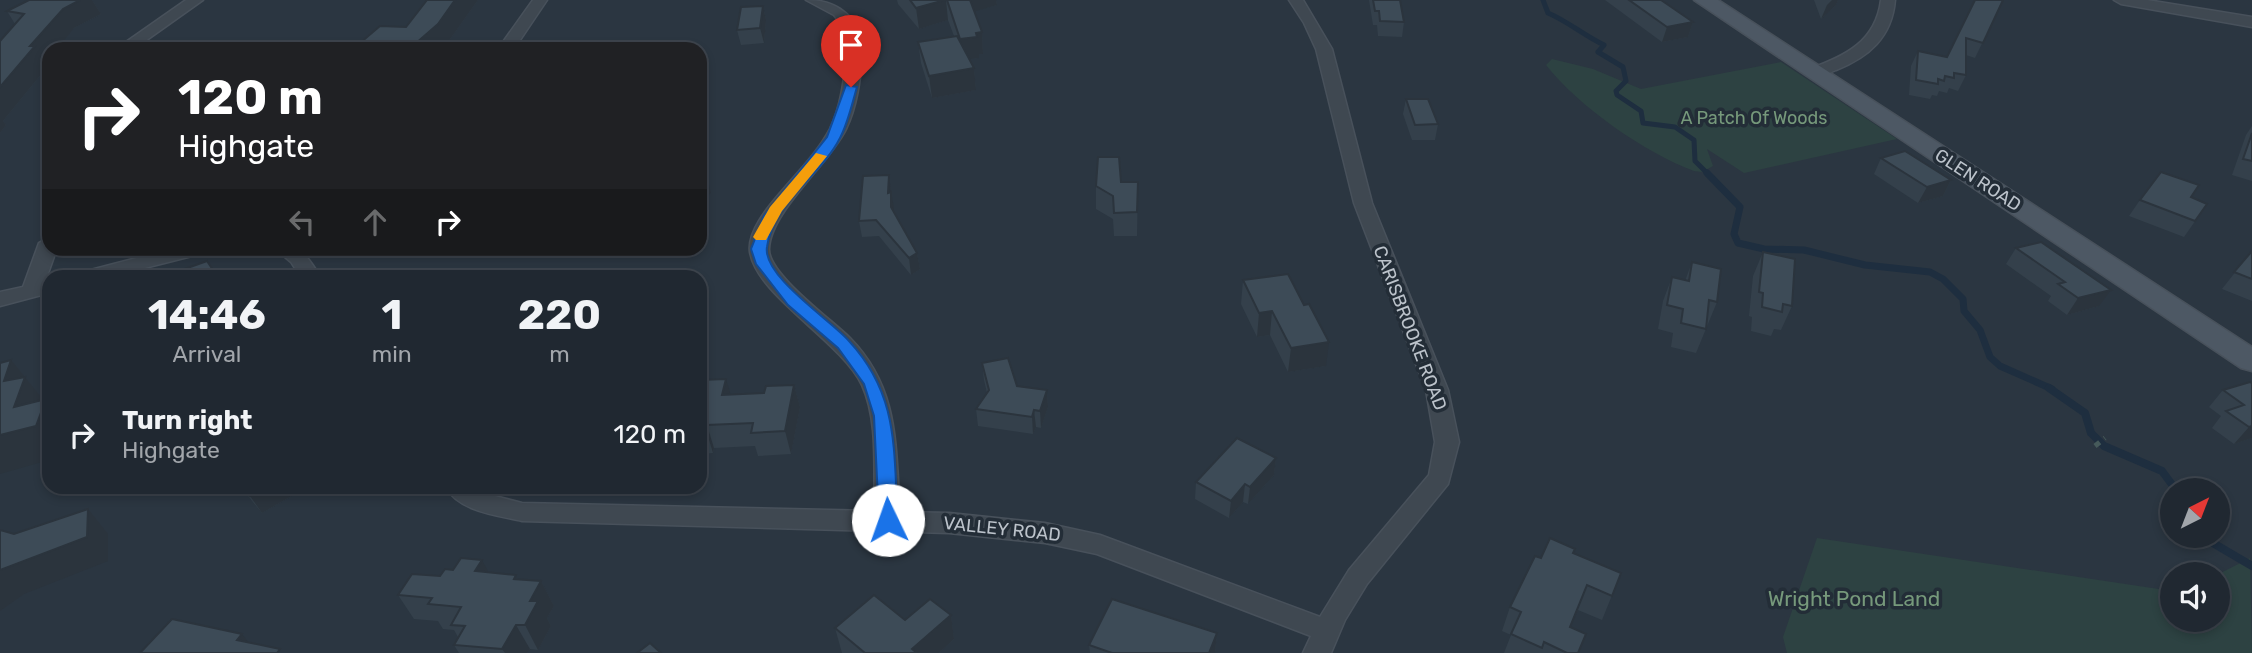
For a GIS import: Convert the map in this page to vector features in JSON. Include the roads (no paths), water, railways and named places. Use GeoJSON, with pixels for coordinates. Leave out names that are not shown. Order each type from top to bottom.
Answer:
{"type":"FeatureCollection","features":[{"type":"Feature","properties":{"kind":"street"},"geometry":{"type":"LineString","coordinates":[[134,42],[196,0]]}},
{"type":"Feature","properties":{"kind":"street"},"geometry":{"type":"LineString","coordinates":[[511,42],[540,0]]}},
{"type":"Feature","properties":{"kind":"street"},"geometry":{"type":"LineString","coordinates":[[813,0],[839,12],[857,34],[849,94],[842,120],[830,144],[768,222],[760,239],[759,255],[794,301],[843,344],[872,383],[882,416],[888,520]]}},
{"type":"Feature","properties":{"kind":"street","name":"CARISBROOKE ROAD"},"geometry":{"type":"LineString","coordinates":[[1296,0],[1320,39],[1363,203],[1437,390],[1447,442],[1440,478],[1367,564],[1322,642]]}},
{"type":"Feature","properties":{"kind":"street","name":"GLEN ROAD"},"geometry":{"type":"LineString","coordinates":[[1704,0],[2252,361]]}},
{"type":"Feature","properties":{"kind":"street"},"geometry":{"type":"LineString","coordinates":[[1815,72],[1851,59],[1871,43],[1887,13],[1888,0]]}},
{"type":"Feature","properties":{"kind":"street"},"geometry":{"type":"LineString","coordinates":[[2121,0],[2252,22]]}},
{"type":"Feature","properties":{"kind":"street"},"geometry":{"type":"LineString","coordinates":[[114,270],[169,256]]}},
{"type":"Feature","properties":{"kind":"street"},"geometry":{"type":"LineString","coordinates":[[0,299],[41,289]]}},
{"type":"Feature","properties":{"kind":"street","name":"VALLEY ROAD"},"geometry":{"type":"LineString","coordinates":[[468,494],[480,502],[522,512],[888,520],[999,527],[1073,538],[1322,642]]}},
{"type":"Feature","properties":{"kind":"waterway"},"geometry":{"type":"LineString","coordinates":[[1543,0],[1548,13],[1604,45],[1598,52],[1623,67],[1626,81],[1616,91],[1617,95],[1641,111],[1643,123],[1675,127],[1694,140],[1695,161],[1707,173]]}},
{"type":"Feature","properties":{"kind":"waterway"},"geometry":{"type":"LineString","coordinates":[[1707,173],[1740,207],[1734,234],[1738,243],[1764,249],[1804,250],[1865,265],[1930,272],[1943,279],[1963,299],[1964,311],[1980,330],[1990,357],[2000,366],[2052,389]]}},
{"type":"Feature","properties":{"kind":"waterway"},"geometry":{"type":"LineString","coordinates":[[2049,388],[2085,413],[2091,433],[2104,446],[2162,471],[2167,478]]}},
{"type":"Feature","properties":{"kind":"waterway"},"geometry":{"type":"LineString","coordinates":[[2221,548],[2252,566]]}},
{"type":"Feature","properties":{"kind":"park label","name":"A Patch Of Woods"},"geometry":{"type":"Point","coordinates":[1754,118]}},
{"type":"Feature","properties":{"kind":"park label","name":"Wright Pond Land"},"geometry":{"type":"Point","coordinates":[1854,598]}}]}
